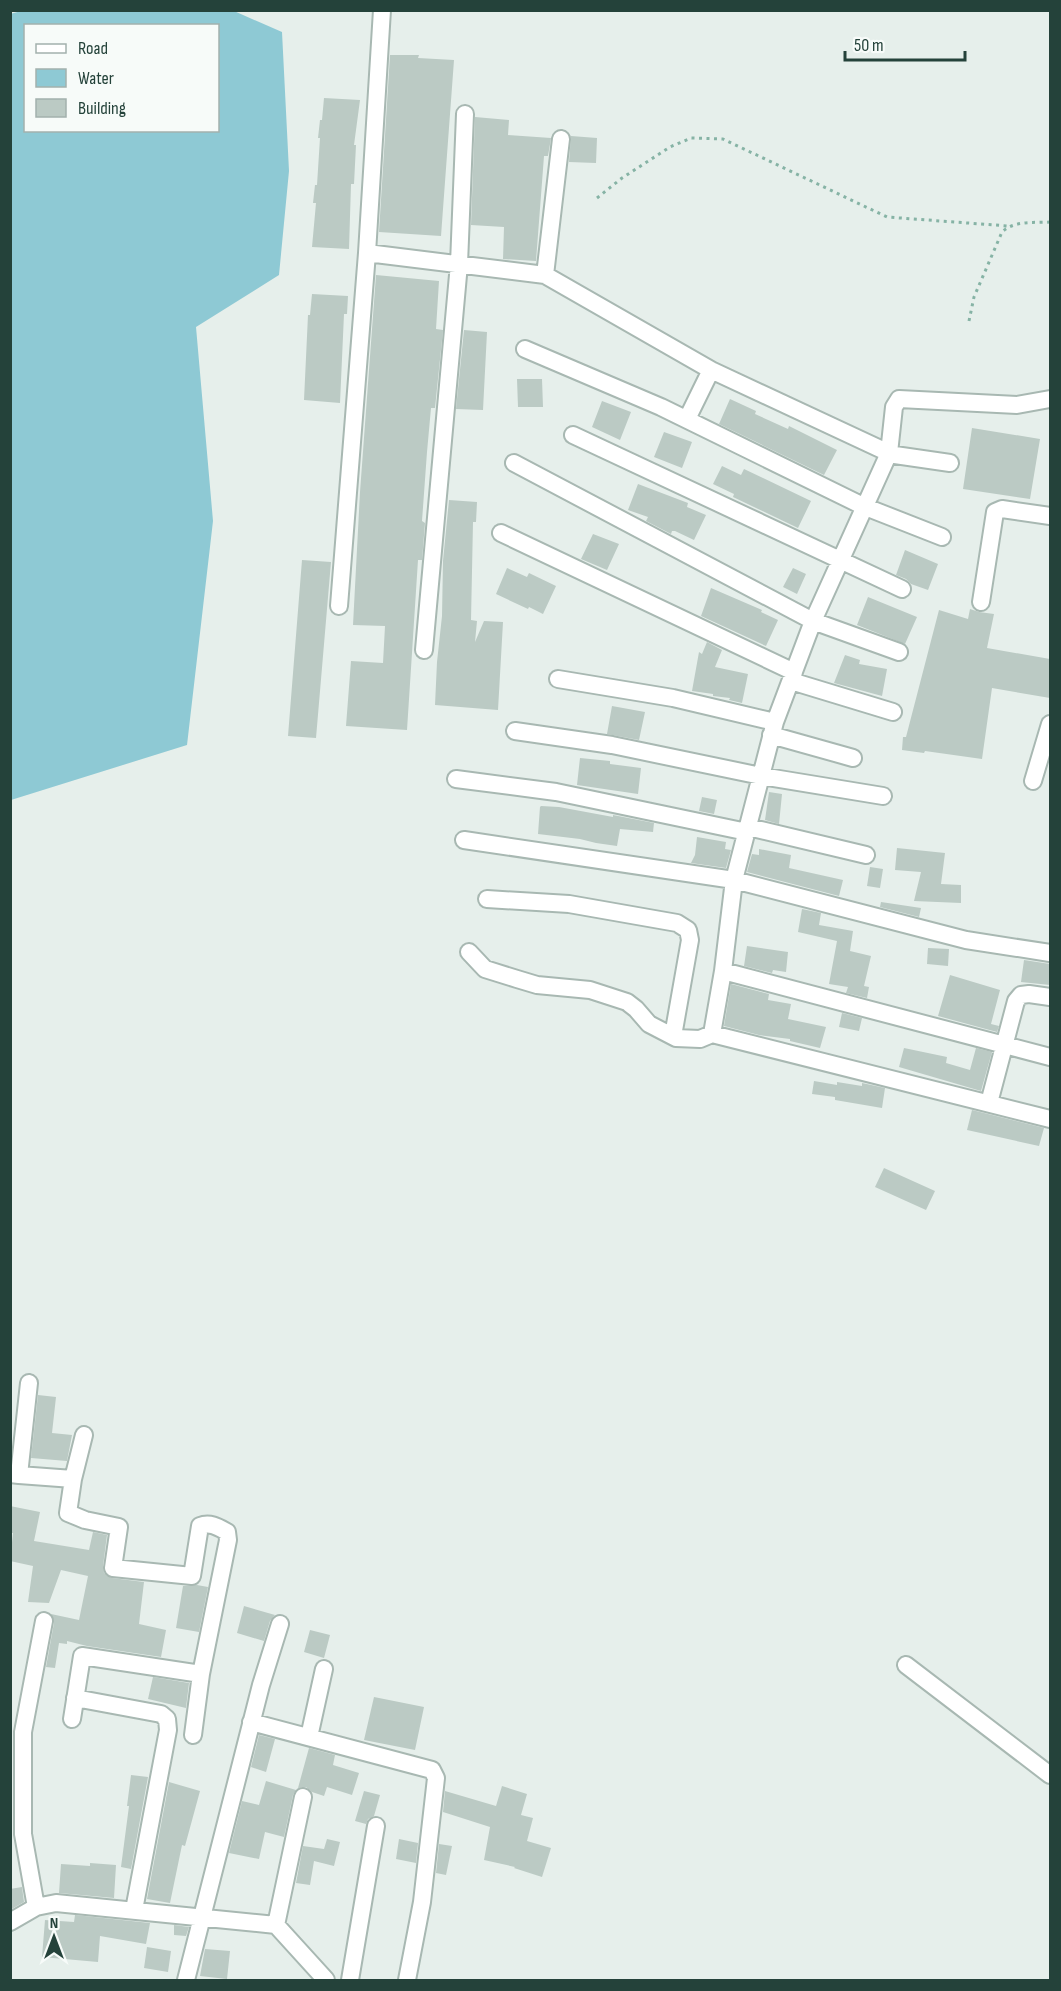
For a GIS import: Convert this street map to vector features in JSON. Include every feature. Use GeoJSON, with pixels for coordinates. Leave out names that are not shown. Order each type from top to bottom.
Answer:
{"type":"FeatureCollection","features":[{"type":"Feature","properties":{"kind":"street"},"geometry":{"type":"LineString","coordinates":[[339,606],[367,253],[382,10]]}},
{"type":"Feature","properties":{"kind":"street"},"geometry":{"type":"LineString","coordinates":[[424,650],[459,264],[465,114]]}},
{"type":"Feature","properties":{"kind":"street"},"geometry":{"type":"LineString","coordinates":[[545,275],[561,139]]}},
{"type":"Feature","properties":{"kind":"street"},"geometry":{"type":"LineString","coordinates":[[367,253],[545,275],[711,370],[888,453],[950,463]]}},
{"type":"Feature","properties":{"kind":"street"},"geometry":{"type":"LineString","coordinates":[[525,349],[687,419],[863,506],[942,537]]}},
{"type":"Feature","properties":{"kind":"street"},"geometry":{"type":"LineString","coordinates":[[687,419],[711,370]]}},
{"type":"Feature","properties":{"kind":"street"},"geometry":{"type":"LineString","coordinates":[[712,1034],[723,971],[734,880],[773,728],[813,621],[888,453],[894,407],[899,399],[1017,405],[1050,399]]}},
{"type":"Feature","properties":{"kind":"street"},"geometry":{"type":"LineString","coordinates":[[573,435],[902,589]]}},
{"type":"Feature","properties":{"kind":"street"},"geometry":{"type":"LineString","coordinates":[[514,463],[813,621],[899,652]]}},
{"type":"Feature","properties":{"kind":"street"},"geometry":{"type":"LineString","coordinates":[[981,602],[995,513],[1002,509],[1050,516]]}},
{"type":"Feature","properties":{"kind":"street"},"geometry":{"type":"LineString","coordinates":[[501,533],[793,677],[893,712]]}},
{"type":"Feature","properties":{"kind":"street"},"geometry":{"type":"LineString","coordinates":[[558,679],[673,698],[773,728],[854,758]]}},
{"type":"Feature","properties":{"kind":"street"},"geometry":{"type":"LineString","coordinates":[[1033,781],[1050,724]]}},
{"type":"Feature","properties":{"kind":"street"},"geometry":{"type":"LineString","coordinates":[[515,731],[612,745],[761,776],[883,796]]}},
{"type":"Feature","properties":{"kind":"street"},"geometry":{"type":"LineString","coordinates":[[456,779],[556,792],[866,855]]}},
{"type":"Feature","properties":{"kind":"street"},"geometry":{"type":"LineString","coordinates":[[464,840],[734,880],[966,940],[1050,953]]}},
{"type":"Feature","properties":{"kind":"street"},"geometry":{"type":"LineString","coordinates":[[487,899],[569,904],[677,923],[688,930],[690,940],[672,1036]]}},
{"type":"Feature","properties":{"kind":"street"},"geometry":{"type":"LineString","coordinates":[[469,952],[485,969],[516,979],[537,985],[590,990],[627,1002],[649,1024],[672,1036],[700,1039],[712,1034],[1050,1119]]}},
{"type":"Feature","properties":{"kind":"street"},"geometry":{"type":"LineString","coordinates":[[723,971],[1050,1057]]}},
{"type":"Feature","properties":{"kind":"street"},"geometry":{"type":"LineString","coordinates":[[988,1103],[1016,1001],[1021,995],[1029,994],[1050,997]]}},
{"type":"Feature","properties":{"kind":"street"},"geometry":{"type":"LineString","coordinates":[[29,1383],[15,1474],[73,1479]]}},
{"type":"Feature","properties":{"kind":"street"},"geometry":{"type":"LineString","coordinates":[[84,1435],[73,1479],[68,1513],[85,1520],[119,1527],[113,1568],[192,1576],[200,1526],[207,1524],[227,1532],[228,1540],[201,1674],[193,1735]]}},
{"type":"Feature","properties":{"kind":"street"},"geometry":{"type":"LineString","coordinates":[[36,1907],[23,1834],[17,1728],[44,1621]]}},
{"type":"Feature","properties":{"kind":"street"},"geometry":{"type":"LineString","coordinates":[[186,1980],[251,1722],[280,1624]]}},
{"type":"Feature","properties":{"kind":"street"},"geometry":{"type":"LineString","coordinates":[[72,1719],[82,1656],[201,1674]]}},
{"type":"Feature","properties":{"kind":"street"},"geometry":{"type":"LineString","coordinates":[[906,1665],[1050,1775]]}},
{"type":"Feature","properties":{"kind":"street"},"geometry":{"type":"LineString","coordinates":[[309,1737],[324,1669]]}},
{"type":"Feature","properties":{"kind":"street"},"geometry":{"type":"LineString","coordinates":[[75,1698],[161,1714],[167,1719],[168,1730],[134,1910]]}},
{"type":"Feature","properties":{"kind":"street"},"geometry":{"type":"LineString","coordinates":[[251,1722],[432,1770],[436,1778],[422,1902],[407,1980]]}},
{"type":"Feature","properties":{"kind":"street"},"geometry":{"type":"LineString","coordinates":[[276,1925],[303,1797]]}},
{"type":"Feature","properties":{"kind":"street"},"geometry":{"type":"LineString","coordinates":[[350,1980],[376,1826]]}},
{"type":"Feature","properties":{"kind":"street"},"geometry":{"type":"LineString","coordinates":[[10,1922],[36,1907],[56,1904],[276,1925],[326,1980]]}},
{"type":"Feature","properties":{"kind":"path"},"geometry":{"type":"LineString","coordinates":[[597,198],[622,178],[670,147],[691,138],[723,139],[887,217],[1008,226],[1019,223],[1050,222]]}},
{"type":"Feature","properties":{"kind":"path"},"geometry":{"type":"LineString","coordinates":[[969,321],[974,297],[1002,232],[1008,226]]}},
{"type":"Feature","properties":{"kind":"water"},"geometry":{"type":"Polygon","coordinates":[[[25,10],[234,11],[282,32],[289,171],[279,275],[196,327],[213,521],[187,745],[11,800],[10,14],[25,10]]]}},
{"type":"Feature","properties":{"kind":"building"},"geometry":{"type":"Polygon","coordinates":[[[390,55],[419,55],[418,58],[454,60],[441,236],[379,232],[390,55]]]}},
{"type":"Feature","properties":{"kind":"building"},"geometry":{"type":"Polygon","coordinates":[[[324,98],[360,100],[354,145],[356,145],[354,184],[351,184],[349,249],[312,247],[316,203],[313,203],[315,185],[317,185],[320,138],[318,138],[324,98]]]}},
{"type":"Feature","properties":{"kind":"building"},"geometry":{"type":"Polygon","coordinates":[[[475,117],[509,120],[508,135],[551,138],[548,156],[544,156],[536,261],[503,259],[504,227],[471,225],[475,117]]]}},
{"type":"Feature","properties":{"kind":"building"},"geometry":{"type":"Polygon","coordinates":[[[571,136],[597,138],[596,163],[569,162],[571,136]]]}},
{"type":"Feature","properties":{"kind":"building"},"geometry":{"type":"Polygon","coordinates":[[[376,275],[439,281],[436,329],[443,330],[435,408],[431,408],[427,452],[422,521],[425,523],[422,560],[418,560],[407,730],[346,726],[351,661],[383,663],[385,626],[353,625],[376,275]]]}},
{"type":"Feature","properties":{"kind":"building"},"geometry":{"type":"Polygon","coordinates":[[[312,294],[348,296],[347,314],[344,314],[340,403],[304,400],[308,315],[310,315],[312,294]]]}},
{"type":"Feature","properties":{"kind":"building"},"geometry":{"type":"Polygon","coordinates":[[[464,330],[487,332],[483,410],[456,409],[464,330]]]}},
{"type":"Feature","properties":{"kind":"building"},"geometry":{"type":"Polygon","coordinates":[[[517,379],[542,379],[543,407],[518,407],[517,379]]]}},
{"type":"Feature","properties":{"kind":"building"},"geometry":{"type":"Polygon","coordinates":[[[730,399],[756,411],[755,414],[788,429],[789,426],[837,450],[824,475],[719,424],[730,399]]]}},
{"type":"Feature","properties":{"kind":"building"},"geometry":{"type":"Polygon","coordinates":[[[602,401],[631,412],[620,440],[592,427],[602,401]]]}},
{"type":"Feature","properties":{"kind":"building"},"geometry":{"type":"Polygon","coordinates":[[[972,428],[1040,439],[1030,499],[963,489],[972,428]]]}},
{"type":"Feature","properties":{"kind":"building"},"geometry":{"type":"Polygon","coordinates":[[[664,432],[692,442],[682,468],[654,457],[664,432]]]}},
{"type":"Feature","properties":{"kind":"building"},"geometry":{"type":"Polygon","coordinates":[[[722,466],[741,475],[744,469],[811,501],[798,528],[733,497],[734,494],[713,484],[722,466]]]}},
{"type":"Feature","properties":{"kind":"building"},"geometry":{"type":"Polygon","coordinates":[[[638,484],[688,503],[687,507],[706,515],[694,540],[675,531],[671,534],[646,521],[648,517],[628,510],[638,484]]]}},
{"type":"Feature","properties":{"kind":"building"},"geometry":{"type":"Polygon","coordinates":[[[449,500],[477,502],[476,522],[473,522],[471,620],[477,621],[475,642],[484,621],[503,622],[498,710],[435,705],[442,616],[443,561],[449,500]]]}},
{"type":"Feature","properties":{"kind":"building"},"geometry":{"type":"Polygon","coordinates":[[[593,534],[619,544],[607,570],[581,559],[593,534]]]}},
{"type":"Feature","properties":{"kind":"building"},"geometry":{"type":"Polygon","coordinates":[[[905,550],[938,564],[928,590],[896,575],[905,550]]]}},
{"type":"Feature","properties":{"kind":"building"},"geometry":{"type":"Polygon","coordinates":[[[302,560],[331,562],[316,738],[288,736],[302,560]]]}},
{"type":"Feature","properties":{"kind":"building"},"geometry":{"type":"Polygon","coordinates":[[[507,568],[527,577],[529,573],[556,586],[543,614],[496,594],[507,568]]]}},
{"type":"Feature","properties":{"kind":"building"},"geometry":{"type":"Polygon","coordinates":[[[793,568],[806,574],[797,594],[783,587],[793,568]]]}},
{"type":"Feature","properties":{"kind":"building"},"geometry":{"type":"Polygon","coordinates":[[[711,588],[762,610],[761,612],[778,620],[766,646],[701,616],[711,588]]]}},
{"type":"Feature","properties":{"kind":"building"},"geometry":{"type":"Polygon","coordinates":[[[868,597],[917,617],[905,644],[857,625],[868,597]]]}},
{"type":"Feature","properties":{"kind":"building"},"geometry":{"type":"Polygon","coordinates":[[[970,609],[994,614],[987,648],[1050,659],[1050,698],[992,688],[982,759],[902,750],[903,737],[906,737],[939,610],[968,619],[970,609]]]}},
{"type":"Feature","properties":{"kind":"building"},"geometry":{"type":"Polygon","coordinates":[[[707,642],[722,650],[715,667],[748,674],[742,703],[729,700],[730,698],[692,691],[699,652],[702,654],[707,642]]]}},
{"type":"Feature","properties":{"kind":"building"},"geometry":{"type":"Polygon","coordinates":[[[845,655],[860,660],[859,664],[887,669],[882,696],[834,683],[845,655]]]}},
{"type":"Feature","properties":{"kind":"building"},"geometry":{"type":"Polygon","coordinates":[[[612,706],[645,712],[639,740],[607,734],[612,706]]]}},
{"type":"Feature","properties":{"kind":"building"},"geometry":{"type":"Polygon","coordinates":[[[580,758],[610,761],[610,764],[641,768],[638,794],[577,785],[580,758]]]}},
{"type":"Feature","properties":{"kind":"building"},"geometry":{"type":"Polygon","coordinates":[[[769,792],[782,794],[779,824],[765,820],[769,792]]]}},
{"type":"Feature","properties":{"kind":"building"},"geometry":{"type":"Polygon","coordinates":[[[702,797],[717,800],[714,814],[699,811],[702,797]]]}},
{"type":"Feature","properties":{"kind":"building"},"geometry":{"type":"Polygon","coordinates":[[[541,806],[613,817],[613,815],[654,823],[653,832],[620,829],[617,846],[538,834],[541,806]]]}},
{"type":"Feature","properties":{"kind":"building"},"geometry":{"type":"Polygon","coordinates":[[[697,837],[726,842],[725,849],[731,850],[726,868],[691,863],[695,855],[697,837]]]}},
{"type":"Feature","properties":{"kind":"building"},"geometry":{"type":"Polygon","coordinates":[[[897,848],[945,853],[941,884],[961,885],[961,903],[914,901],[921,872],[895,870],[897,848]]]}},
{"type":"Feature","properties":{"kind":"building"},"geometry":{"type":"Polygon","coordinates":[[[759,849],[791,855],[789,868],[843,880],[839,896],[747,872],[752,854],[759,855],[759,849]]]}},
{"type":"Feature","properties":{"kind":"building"},"geometry":{"type":"Polygon","coordinates":[[[870,867],[883,869],[880,888],[867,886],[870,867]]]}},
{"type":"Feature","properties":{"kind":"building"},"geometry":{"type":"Polygon","coordinates":[[[881,902],[921,908],[919,917],[880,907],[881,902]]]}},
{"type":"Feature","properties":{"kind":"building"},"geometry":{"type":"Polygon","coordinates":[[[802,909],[821,913],[819,925],[853,931],[850,951],[871,956],[864,986],[869,987],[867,998],[846,993],[848,987],[829,984],[837,941],[798,932],[802,909]]]}},
{"type":"Feature","properties":{"kind":"building"},"geometry":{"type":"Polygon","coordinates":[[[747,946],[788,952],[786,972],[773,970],[772,973],[744,966],[747,946]]]}},
{"type":"Feature","properties":{"kind":"building"},"geometry":{"type":"Polygon","coordinates":[[[928,948],[949,949],[948,966],[927,964],[928,948]]]}},
{"type":"Feature","properties":{"kind":"building"},"geometry":{"type":"Polygon","coordinates":[[[1024,960],[1050,964],[1050,985],[1021,982],[1024,960]]]}},
{"type":"Feature","properties":{"kind":"building"},"geometry":{"type":"Polygon","coordinates":[[[950,975],[1000,990],[991,1024],[999,1026],[997,1032],[938,1016],[950,975]]]}},
{"type":"Feature","properties":{"kind":"building"},"geometry":{"type":"Polygon","coordinates":[[[731,984],[769,994],[768,1000],[791,1004],[788,1019],[826,1027],[820,1048],[790,1041],[790,1039],[759,1035],[724,1026],[731,984]]]}},
{"type":"Feature","properties":{"kind":"building"},"geometry":{"type":"Polygon","coordinates":[[[842,1013],[862,1018],[859,1031],[839,1027],[842,1013]]]}},
{"type":"Feature","properties":{"kind":"building"},"geometry":{"type":"Polygon","coordinates":[[[904,1048],[947,1057],[946,1063],[970,1070],[976,1048],[992,1052],[981,1091],[899,1067],[904,1048]]]}},
{"type":"Feature","properties":{"kind":"building"},"geometry":{"type":"Polygon","coordinates":[[[814,1081],[837,1085],[837,1082],[862,1086],[862,1083],[885,1088],[882,1108],[812,1094],[814,1081]]]}},
{"type":"Feature","properties":{"kind":"building"},"geometry":{"type":"Polygon","coordinates":[[[972,1110],[1044,1128],[1039,1146],[967,1130],[972,1110]]]}},
{"type":"Feature","properties":{"kind":"building"},"geometry":{"type":"Polygon","coordinates":[[[884,1168],[935,1191],[926,1210],[875,1187],[884,1168]]]}},
{"type":"Feature","properties":{"kind":"building"},"geometry":{"type":"Polygon","coordinates":[[[38,1395],[56,1397],[52,1433],[72,1435],[67,1461],[31,1458],[38,1395]]]}},
{"type":"Feature","properties":{"kind":"building"},"geometry":{"type":"Polygon","coordinates":[[[10,1506],[40,1512],[34,1541],[89,1550],[93,1532],[107,1535],[104,1573],[112,1578],[144,1582],[139,1624],[166,1630],[161,1657],[67,1641],[67,1644],[59,1643],[55,1668],[46,1667],[54,1623],[51,1614],[79,1620],[88,1576],[61,1570],[49,1603],[28,1602],[33,1566],[10,1561],[13,1533],[10,1533],[10,1506]]]}},
{"type":"Feature","properties":{"kind":"building"},"geometry":{"type":"Polygon","coordinates":[[[183,1586],[208,1587],[199,1632],[176,1628],[183,1586]]]}},
{"type":"Feature","properties":{"kind":"building"},"geometry":{"type":"Polygon","coordinates":[[[244,1606],[275,1615],[270,1621],[264,1641],[237,1633],[244,1606]]]}},
{"type":"Feature","properties":{"kind":"building"},"geometry":{"type":"Polygon","coordinates":[[[310,1630],[330,1635],[324,1658],[304,1652],[310,1630]]]}},
{"type":"Feature","properties":{"kind":"building"},"geometry":{"type":"Polygon","coordinates":[[[153,1677],[189,1683],[186,1708],[148,1699],[153,1677]]]}},
{"type":"Feature","properties":{"kind":"building"},"geometry":{"type":"Polygon","coordinates":[[[374,1697],[424,1707],[415,1750],[364,1740],[374,1697]]]}},
{"type":"Feature","properties":{"kind":"building"},"geometry":{"type":"Polygon","coordinates":[[[259,1735],[275,1739],[266,1772],[251,1767],[259,1735]]]}},
{"type":"Feature","properties":{"kind":"building"},"geometry":{"type":"Polygon","coordinates":[[[309,1748],[335,1755],[333,1765],[359,1773],[352,1795],[327,1787],[324,1796],[306,1787],[298,1788],[309,1748]]]}},
{"type":"Feature","properties":{"kind":"building"},"geometry":{"type":"Polygon","coordinates":[[[131,1775],[148,1777],[131,1869],[121,1867],[131,1775]]]}},
{"type":"Feature","properties":{"kind":"building"},"geometry":{"type":"Polygon","coordinates":[[[266,1781],[296,1790],[284,1837],[265,1832],[259,1859],[229,1853],[242,1801],[259,1805],[266,1781]]]}},
{"type":"Feature","properties":{"kind":"building"},"geometry":{"type":"Polygon","coordinates":[[[169,1782],[200,1791],[185,1846],[182,1845],[170,1903],[147,1899],[169,1782]]]}},
{"type":"Feature","properties":{"kind":"building"},"geometry":{"type":"Polygon","coordinates":[[[502,1786],[527,1794],[521,1815],[533,1818],[527,1841],[551,1848],[542,1877],[515,1867],[484,1860],[490,1827],[443,1812],[445,1791],[496,1806],[502,1786]]]}},
{"type":"Feature","properties":{"kind":"building"},"geometry":{"type":"Polygon","coordinates":[[[364,1791],[380,1795],[374,1816],[368,1819],[366,1824],[355,1821],[364,1791]]]}},
{"type":"Feature","properties":{"kind":"building"},"geometry":{"type":"Polygon","coordinates":[[[327,1839],[340,1842],[334,1866],[314,1861],[310,1885],[296,1883],[303,1846],[324,1849],[327,1839]]]}},
{"type":"Feature","properties":{"kind":"building"},"geometry":{"type":"Polygon","coordinates":[[[399,1839],[418,1843],[416,1863],[396,1859],[399,1839]]]}},
{"type":"Feature","properties":{"kind":"building"},"geometry":{"type":"Polygon","coordinates":[[[439,1844],[452,1846],[446,1875],[436,1873],[439,1844]]]}},
{"type":"Feature","properties":{"kind":"building"},"geometry":{"type":"Polygon","coordinates":[[[90,1863],[116,1865],[114,1898],[59,1893],[61,1864],[90,1866],[90,1863]]]}},
{"type":"Feature","properties":{"kind":"building"},"geometry":{"type":"Polygon","coordinates":[[[22,1887],[24,1902],[10,1910],[10,1889],[22,1887]]]}},
{"type":"Feature","properties":{"kind":"building"},"geometry":{"type":"Polygon","coordinates":[[[75,1915],[150,1923],[146,1944],[100,1936],[98,1962],[42,1957],[45,1920],[74,1922],[75,1915]]]}},
{"type":"Feature","properties":{"kind":"building"},"geometry":{"type":"Polygon","coordinates":[[[174,1925],[189,1927],[186,1936],[174,1935],[174,1925]]]}},
{"type":"Feature","properties":{"kind":"building"},"geometry":{"type":"Polygon","coordinates":[[[147,1947],[171,1951],[168,1972],[144,1968],[147,1947]]]}},
{"type":"Feature","properties":{"kind":"building"},"geometry":{"type":"Polygon","coordinates":[[[205,1949],[230,1951],[227,1979],[200,1976],[205,1949]]]}}]}
